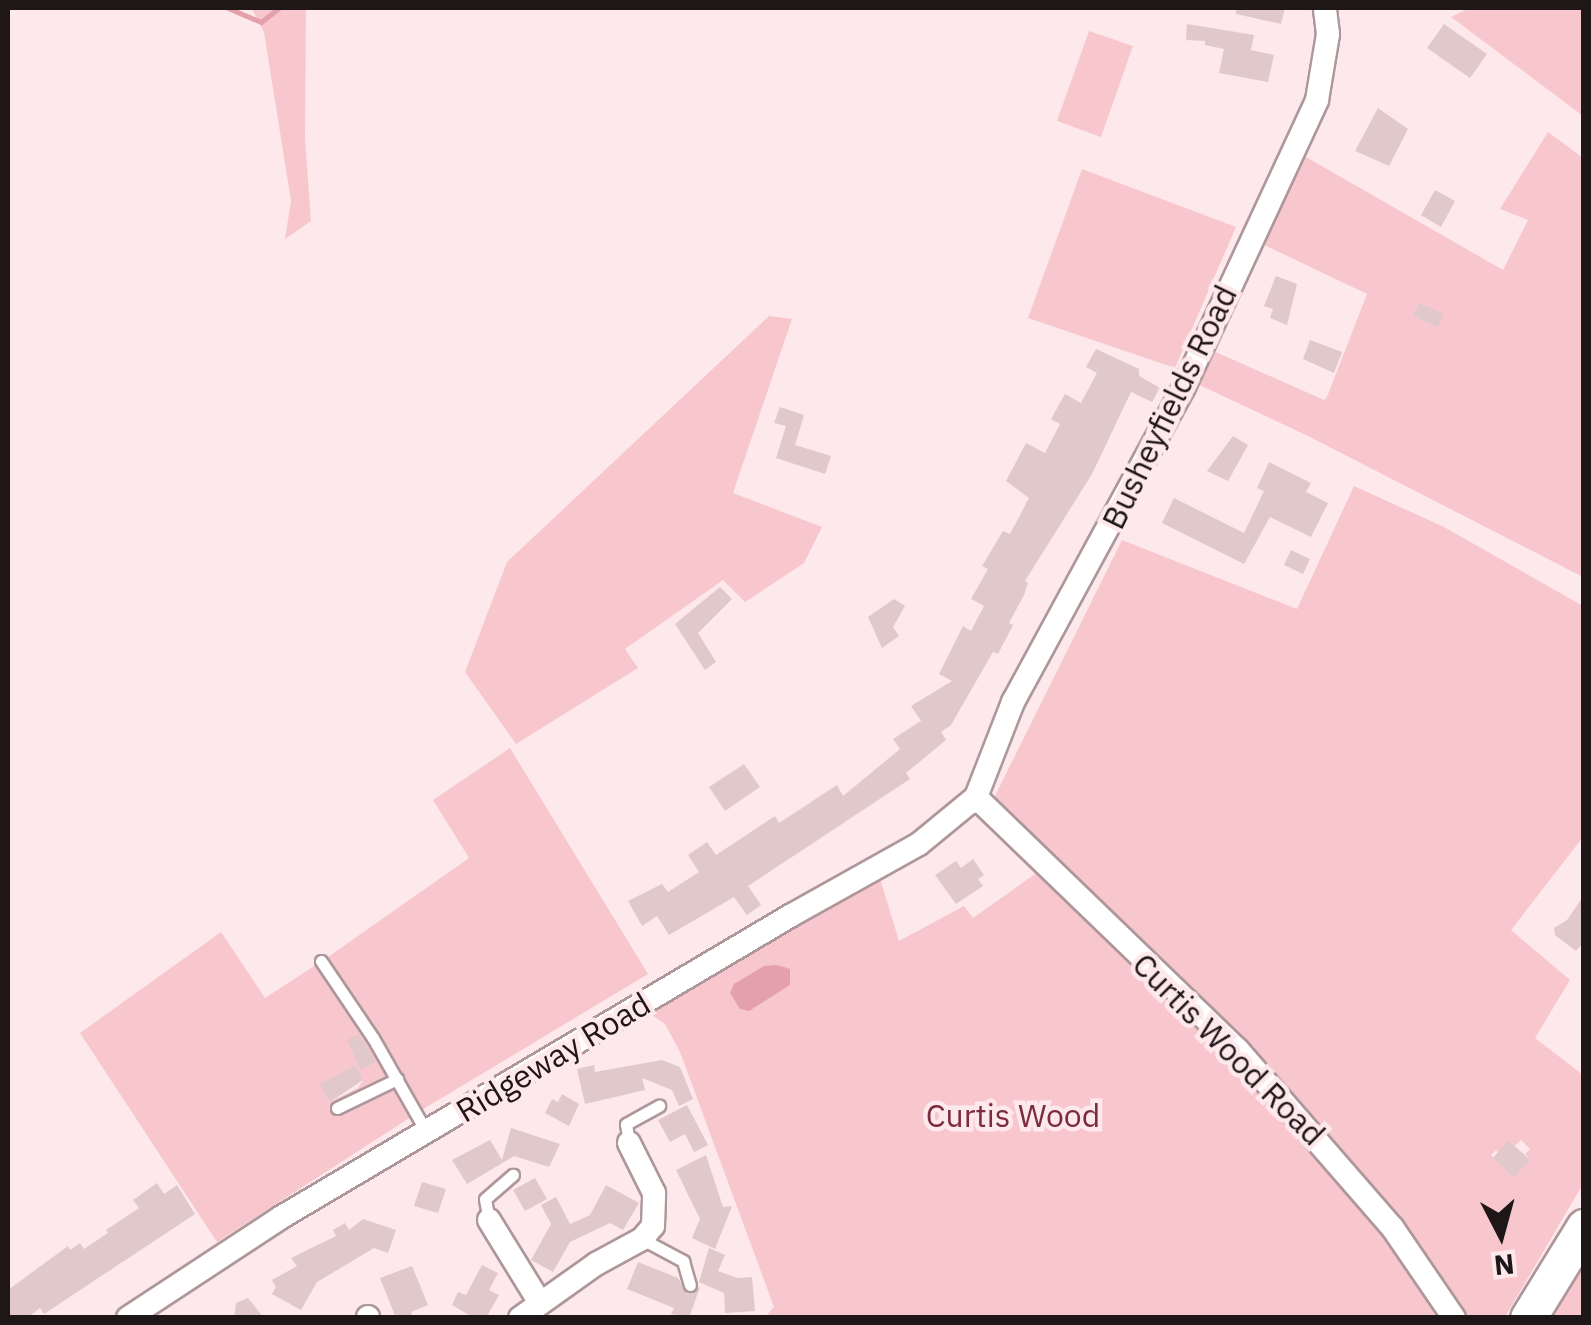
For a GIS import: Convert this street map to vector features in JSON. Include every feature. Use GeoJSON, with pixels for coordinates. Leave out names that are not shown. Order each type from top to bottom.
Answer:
{"type":"FeatureCollection","features":[{"type":"Feature","properties":{"kind":"main road"},"geometry":{"type":"LineString","coordinates":[[1528,1318],[1584,1227]]}},
{"type":"Feature","properties":{"kind":"street","name":"Busheyfields Road"},"geometry":{"type":"LineString","coordinates":[[976,800],[1013,702],[1184,387],[1317,100],[1328,34],[1326,8]]}},
{"type":"Feature","properties":{"kind":"street","name":"Ridgeway Road"},"geometry":{"type":"LineString","coordinates":[[128,1318],[280,1218],[790,916],[919,844],[976,800]]}},
{"type":"Feature","properties":{"kind":"street","name":"Curtis Wood Road"},"geometry":{"type":"LineString","coordinates":[[976,800],[1238,1050],[1392,1227],[1454,1318]]}},
{"type":"Feature","properties":{"kind":"street"},"geometry":{"type":"LineString","coordinates":[[489,1220],[529,1313],[642,1239],[653,1226],[654,1193],[629,1143]]}},
{"type":"Feature","properties":{"kind":"lane"},"geometry":{"type":"LineString","coordinates":[[321,961],[398,1079],[427,1133]]}},
{"type":"Feature","properties":{"kind":"lane"},"geometry":{"type":"LineString","coordinates":[[338,1108],[398,1079]]}},
{"type":"Feature","properties":{"kind":"lane"},"geometry":{"type":"LineString","coordinates":[[629,1143],[626,1124],[659,1106]]}},
{"type":"Feature","properties":{"kind":"lane"},"geometry":{"type":"LineString","coordinates":[[489,1220],[485,1199],[514,1175]]}},
{"type":"Feature","properties":{"kind":"lane"},"geometry":{"type":"LineString","coordinates":[[642,1239],[684,1261],[690,1285]]}},
{"type":"Feature","properties":{"kind":"green space"},"geometry":{"type":"Polygon","coordinates":[[[243,8],[306,8],[305,139],[311,221],[285,239],[291,201],[264,32],[252,9],[243,8]]]}},
{"type":"Feature","properties":{"kind":"green space"},"geometry":{"type":"Polygon","coordinates":[[[1470,8],[1583,8],[1583,116],[1451,17],[1470,8]]]}},
{"type":"Feature","properties":{"kind":"green space"},"geometry":{"type":"Polygon","coordinates":[[[1089,31],[1133,46],[1101,137],[1057,121],[1089,31]]]}},
{"type":"Feature","properties":{"kind":"green space"},"geometry":{"type":"Polygon","coordinates":[[[1548,132],[1583,158],[1583,577],[1306,435],[1195,383],[1209,349],[1324,400],[1327,397],[1367,294],[1258,242],[1299,153],[1503,270],[1528,220],[1500,209],[1548,132]]]}},
{"type":"Feature","properties":{"kind":"green space"},"geometry":{"type":"Polygon","coordinates":[[[1082,169],[1236,227],[1175,368],[1028,318],[1082,169]]]}},
{"type":"Feature","properties":{"kind":"green space"},"geometry":{"type":"Polygon","coordinates":[[[769,316],[792,319],[733,493],[822,527],[804,563],[745,602],[723,580],[625,649],[638,668],[516,744],[465,672],[507,562],[769,316]]]}},
{"type":"Feature","properties":{"kind":"green space","name":"Curtis Wood"},"geometry":{"type":"Polygon","coordinates":[[[1354,486],[1444,527],[1583,606],[1583,837],[1511,930],[1570,980],[1535,1038],[1583,1075],[1583,1184],[1505,1317],[765,1317],[774,1307],[680,1052],[665,1024],[639,1006],[878,872],[899,941],[964,906],[973,918],[1038,872],[1155,969],[995,796],[1122,540],[1297,609],[1354,486]],[[1521,1140],[1503,1157],[1496,1150],[1491,1155],[1514,1177],[1530,1160],[1525,1154],[1530,1149],[1521,1140]]]}},
{"type":"Feature","properties":{"kind":"green space"},"geometry":{"type":"Polygon","coordinates":[[[510,748],[648,974],[425,1108],[217,1242],[80,1033],[221,932],[265,998],[328,957],[469,858],[433,800],[510,748]],[[355,1065],[321,1084],[330,1102],[358,1088],[363,1080],[355,1065]]]}},
{"type":"Feature","properties":{"kind":"green space"},"geometry":{"type":"Polygon","coordinates":[[[1583,1265],[1583,1317],[1546,1317],[1583,1265]]]}},
{"type":"Feature","properties":{"kind":"shaded area"},"geometry":{"type":"Polygon","coordinates":[[[764,966],[790,969],[790,985],[749,1011],[740,1009],[730,993],[734,984],[764,966]]]}},
{"type":"Feature","properties":{"kind":"building"},"geometry":{"type":"Polygon","coordinates":[[[1236,8],[1285,8],[1281,24],[1236,14],[1236,8]]]}},
{"type":"Feature","properties":{"kind":"building"},"geometry":{"type":"Polygon","coordinates":[[[1187,24],[1254,35],[1251,50],[1274,55],[1268,82],[1219,73],[1224,49],[1205,45],[1205,41],[1186,40],[1187,24]]]}},
{"type":"Feature","properties":{"kind":"building"},"geometry":{"type":"Polygon","coordinates":[[[1444,24],[1487,54],[1470,78],[1427,48],[1444,24]]]}},
{"type":"Feature","properties":{"kind":"building"},"geometry":{"type":"Polygon","coordinates":[[[1378,108],[1408,129],[1389,166],[1355,151],[1378,108]]]}},
{"type":"Feature","properties":{"kind":"building"},"geometry":{"type":"Polygon","coordinates":[[[1435,190],[1455,201],[1441,227],[1421,215],[1435,190]]]}},
{"type":"Feature","properties":{"kind":"building"},"geometry":{"type":"Polygon","coordinates":[[[1276,276],[1297,284],[1287,325],[1270,318],[1273,309],[1264,306],[1276,276]]]}},
{"type":"Feature","properties":{"kind":"building"},"geometry":{"type":"Polygon","coordinates":[[[1419,303],[1444,314],[1437,327],[1413,316],[1419,303]]]}},
{"type":"Feature","properties":{"kind":"building"},"geometry":{"type":"Polygon","coordinates":[[[1310,340],[1342,352],[1334,373],[1303,359],[1310,340]]]}},
{"type":"Feature","properties":{"kind":"building"},"geometry":{"type":"Polygon","coordinates":[[[1096,349],[1139,369],[1139,376],[1160,388],[1152,402],[1131,392],[1092,474],[1025,581],[1028,583],[1024,595],[1009,623],[1013,625],[998,654],[993,652],[951,725],[941,732],[946,740],[906,773],[910,779],[748,886],[761,905],[747,915],[734,897],[669,935],[657,916],[642,926],[628,901],[662,884],[668,892],[699,872],[688,855],[707,842],[716,855],[775,816],[779,823],[837,785],[843,796],[900,749],[893,739],[921,721],[911,706],[952,681],[939,674],[963,626],[971,631],[984,606],[971,599],[988,569],[982,566],[1003,531],[1010,534],[1029,498],[1006,481],[1026,443],[1045,453],[1060,424],[1051,419],[1065,394],[1081,403],[1097,373],[1086,367],[1096,349]]]}},
{"type":"Feature","properties":{"kind":"building"},"geometry":{"type":"Polygon","coordinates":[[[780,407],[804,415],[795,445],[831,456],[825,474],[776,458],[786,426],[774,423],[780,407]]]}},
{"type":"Feature","properties":{"kind":"building"},"geometry":{"type":"Polygon","coordinates":[[[1233,436],[1248,445],[1228,481],[1207,471],[1233,436]]]}},
{"type":"Feature","properties":{"kind":"building"},"geometry":{"type":"Polygon","coordinates":[[[1269,462],[1311,483],[1306,492],[1328,503],[1311,537],[1270,517],[1244,564],[1162,523],[1174,498],[1244,533],[1264,491],[1257,488],[1269,462]]]}},
{"type":"Feature","properties":{"kind":"building"},"geometry":{"type":"Polygon","coordinates":[[[1291,550],[1310,559],[1303,574],[1284,565],[1291,550]]]}},
{"type":"Feature","properties":{"kind":"building"},"geometry":{"type":"Polygon","coordinates":[[[720,587],[732,599],[698,633],[716,662],[705,670],[675,624],[720,587]]]}},
{"type":"Feature","properties":{"kind":"building"},"geometry":{"type":"Polygon","coordinates":[[[894,599],[905,606],[893,627],[899,636],[882,648],[868,617],[894,599]]]}},
{"type":"Feature","properties":{"kind":"building"},"geometry":{"type":"Polygon","coordinates":[[[744,764],[760,787],[725,811],[709,787],[744,764]]]}},
{"type":"Feature","properties":{"kind":"building"},"geometry":{"type":"Polygon","coordinates":[[[973,859],[984,875],[978,879],[983,886],[956,904],[935,875],[956,861],[961,868],[973,859]]]}},
{"type":"Feature","properties":{"kind":"building"},"geometry":{"type":"Polygon","coordinates":[[[1584,895],[1584,942],[1576,951],[1555,935],[1554,928],[1567,920],[1584,895]]]}},
{"type":"Feature","properties":{"kind":"building"},"geometry":{"type":"Polygon","coordinates":[[[359,1034],[376,1062],[361,1070],[347,1040],[359,1034]]]}},
{"type":"Feature","properties":{"kind":"building"},"geometry":{"type":"Polygon","coordinates":[[[662,1060],[680,1067],[693,1099],[679,1106],[672,1090],[642,1078],[645,1090],[585,1104],[577,1069],[594,1065],[595,1072],[662,1060]]]}},
{"type":"Feature","properties":{"kind":"building"},"geometry":{"type":"Polygon","coordinates":[[[355,1065],[363,1080],[330,1102],[320,1084],[355,1065]]]}},
{"type":"Feature","properties":{"kind":"building"},"geometry":{"type":"Polygon","coordinates":[[[562,1094],[579,1104],[569,1126],[545,1113],[552,1099],[558,1102],[562,1094]]]}},
{"type":"Feature","properties":{"kind":"building"},"geometry":{"type":"Polygon","coordinates":[[[687,1105],[708,1145],[694,1152],[685,1134],[670,1142],[658,1120],[687,1105]]]}},
{"type":"Feature","properties":{"kind":"building"},"geometry":{"type":"Polygon","coordinates":[[[511,1128],[560,1144],[549,1167],[514,1156],[467,1184],[452,1160],[490,1140],[502,1160],[511,1128]]]}},
{"type":"Feature","properties":{"kind":"building"},"geometry":{"type":"Polygon","coordinates":[[[1508,1140],[1530,1160],[1514,1178],[1493,1158],[1508,1140]]]}},
{"type":"Feature","properties":{"kind":"building"},"geometry":{"type":"Polygon","coordinates":[[[706,1155],[723,1207],[732,1206],[715,1249],[692,1238],[700,1219],[676,1170],[706,1155]]]}},
{"type":"Feature","properties":{"kind":"building"},"geometry":{"type":"Polygon","coordinates":[[[535,1178],[547,1199],[525,1211],[513,1190],[535,1178]]]}},
{"type":"Feature","properties":{"kind":"building"},"geometry":{"type":"Polygon","coordinates":[[[422,1182],[446,1189],[438,1213],[414,1206],[422,1182]]]}},
{"type":"Feature","properties":{"kind":"building"},"geometry":{"type":"Polygon","coordinates":[[[157,1183],[164,1194],[177,1185],[195,1214],[44,1314],[40,1308],[27,1318],[8,1318],[8,1290],[68,1246],[70,1250],[80,1243],[84,1249],[108,1233],[106,1230],[139,1208],[133,1200],[157,1183]]]}},
{"type":"Feature","properties":{"kind":"building"},"geometry":{"type":"Polygon","coordinates":[[[606,1185],[639,1203],[623,1230],[610,1223],[570,1242],[553,1272],[531,1260],[551,1224],[541,1205],[556,1197],[570,1224],[590,1215],[606,1185]]]}},
{"type":"Feature","properties":{"kind":"building"},"geometry":{"type":"Polygon","coordinates":[[[363,1219],[396,1230],[388,1253],[374,1248],[317,1282],[301,1310],[272,1294],[276,1287],[272,1280],[297,1266],[291,1258],[336,1236],[333,1230],[345,1223],[349,1230],[363,1219]]]}},
{"type":"Feature","properties":{"kind":"building"},"geometry":{"type":"Polygon","coordinates":[[[709,1248],[725,1255],[718,1271],[737,1278],[752,1277],[755,1311],[725,1313],[724,1293],[699,1282],[709,1248]]]}},
{"type":"Feature","properties":{"kind":"building"},"geometry":{"type":"Polygon","coordinates":[[[638,1262],[678,1278],[687,1294],[700,1287],[689,1318],[671,1314],[674,1308],[627,1289],[638,1262]]]}},
{"type":"Feature","properties":{"kind":"building"},"geometry":{"type":"Polygon","coordinates":[[[482,1265],[498,1273],[489,1290],[499,1295],[486,1318],[474,1318],[452,1305],[458,1292],[466,1295],[482,1265]]]}},
{"type":"Feature","properties":{"kind":"building"},"geometry":{"type":"Polygon","coordinates":[[[412,1266],[428,1305],[411,1312],[413,1318],[396,1318],[380,1278],[412,1266]]]}},
{"type":"Feature","properties":{"kind":"building"},"geometry":{"type":"Polygon","coordinates":[[[248,1298],[264,1318],[234,1318],[236,1303],[248,1298]]]}},
{"type":"Feature","properties":{"kind":"waterway"},"geometry":{"type":"LineString","coordinates":[[228,8],[261,22],[279,8]]}}]}
